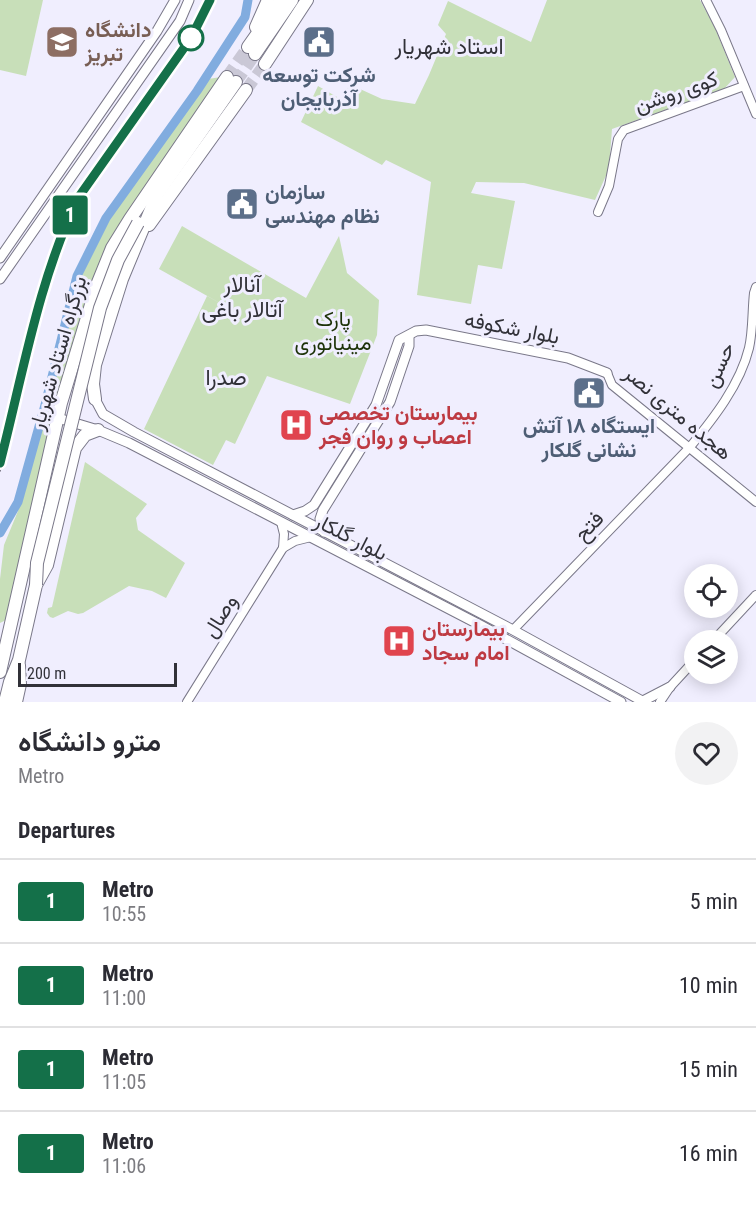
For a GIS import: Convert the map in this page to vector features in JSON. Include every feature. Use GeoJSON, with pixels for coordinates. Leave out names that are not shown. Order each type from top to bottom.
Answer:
{"type":"FeatureCollection","features":[{"type":"Feature","properties":{"kind":"highway"},"geometry":{"type":"LineString","coordinates":[[252,51],[281,0]]}},
{"type":"Feature","properties":{"kind":"highway"},"geometry":{"type":"LineString","coordinates":[[252,51],[292,0]]}},
{"type":"Feature","properties":{"kind":"highway"},"geometry":{"type":"LineString","coordinates":[[265,63],[308,0]]}},
{"type":"Feature","properties":{"kind":"highway"},"geometry":{"type":"LineString","coordinates":[[252,51],[266,5]]}},
{"type":"Feature","properties":{"kind":"highway"},"geometry":{"type":"LineString","coordinates":[[14,701],[20,684],[19,660],[36,585],[37,563],[95,325],[113,273],[138,223],[236,83]]}},
{"type":"Feature","properties":{"kind":"highway"},"geometry":{"type":"LineString","coordinates":[[138,241],[236,83]]}},
{"type":"Feature","properties":{"kind":"highway","name":"بزرگراه استاد شهریار"},"geometry":{"type":"LineString","coordinates":[[0,672],[65,387],[97,285],[112,248],[130,219],[236,83]]}},
{"type":"Feature","properties":{"kind":"highway"},"geometry":{"type":"LineString","coordinates":[[95,399],[93,384],[95,365],[122,279],[156,197]]}},
{"type":"Feature","properties":{"kind":"highway"},"geometry":{"type":"LineString","coordinates":[[74,359],[81,369],[90,369],[95,365]]}},
{"type":"Feature","properties":{"kind":"highway"},"geometry":{"type":"LineString","coordinates":[[65,387],[69,383],[78,384],[95,399]]}},
{"type":"Feature","properties":{"kind":"highway"},"geometry":{"type":"LineString","coordinates":[[36,585],[46,565],[75,448],[85,435],[98,429]]}},
{"type":"Feature","properties":{"kind":"highway"},"geometry":{"type":"LineString","coordinates":[[53,441],[56,438],[66,437],[75,448]]}},
{"type":"Feature","properties":{"kind":"main road"},"geometry":{"type":"LineString","coordinates":[[0,258],[161,25],[175,0]]}},
{"type":"Feature","properties":{"kind":"main road"},"geometry":{"type":"LineString","coordinates":[[0,279],[180,21],[189,0]]}},
{"type":"Feature","properties":{"kind":"main road"},"geometry":{"type":"LineString","coordinates":[[22,226],[33,232]]}},
{"type":"Feature","properties":{"kind":"main road","name":"بلوار شکوفه"},"geometry":{"type":"LineString","coordinates":[[318,508],[376,405],[399,340],[416,331],[426,330],[568,358],[608,373]]}},
{"type":"Feature","properties":{"kind":"main road","name":"بلوار گلکار"},"geometry":{"type":"LineString","coordinates":[[95,399],[101,411],[108,418],[513,630],[643,702]]}},
{"type":"Feature","properties":{"kind":"main road","name":"بلوار گلکار"},"geometry":{"type":"LineString","coordinates":[[58,418],[98,429],[129,443],[482,626],[621,702]]}},
{"type":"Feature","properties":{"kind":"main road"},"geometry":{"type":"LineString","coordinates":[[293,515],[318,508],[324,532]]}},
{"type":"Feature","properties":{"kind":"main road"},"geometry":{"type":"LineString","coordinates":[[643,702],[666,696]]}},
{"type":"Feature","properties":{"kind":"street"},"geometry":{"type":"LineString","coordinates":[[706,0],[756,114]]}},
{"type":"Feature","properties":{"kind":"street","name":"کوی روشن"},"geometry":{"type":"LineString","coordinates":[[598,212],[609,186],[621,134],[637,123],[744,86]]}},
{"type":"Feature","properties":{"kind":"street","name":"حسن"},"geometry":{"type":"LineString","coordinates":[[690,447],[714,416],[739,374],[749,348],[753,293],[756,287]]}},
{"type":"Feature","properties":{"kind":"street","name":"هجده متری نصر"},"geometry":{"type":"LineString","coordinates":[[608,373],[612,386],[756,502]]}},
{"type":"Feature","properties":{"kind":"street","name":"فتح"},"geometry":{"type":"LineString","coordinates":[[513,630],[690,447]]}},
{"type":"Feature","properties":{"kind":"street"},"geometry":{"type":"LineString","coordinates":[[281,522],[284,534],[283,548]]}},
{"type":"Feature","properties":{"kind":"street"},"geometry":{"type":"LineString","coordinates":[[283,548],[295,541],[311,537]]}},
{"type":"Feature","properties":{"kind":"street","name":"وصال"},"geometry":{"type":"LineString","coordinates":[[187,702],[283,548]]}},
{"type":"Feature","properties":{"kind":"street"},"geometry":{"type":"LineString","coordinates":[[723,630],[756,595]]}},
{"type":"Feature","properties":{"kind":"street"},"geometry":{"type":"LineString","coordinates":[[666,696],[684,674]]}},
{"type":"Feature","properties":{"kind":"green space"},"geometry":{"type":"Polygon","coordinates":[[[0,0],[43,0],[26,76],[0,70],[0,0]]]}},
{"type":"Feature","properties":{"kind":"green space"},"geometry":{"type":"Polygon","coordinates":[[[547,0],[700,0],[715,28],[735,77],[724,89],[612,129],[609,169],[595,200],[524,183],[476,182],[471,193],[515,201],[502,269],[478,265],[471,304],[417,295],[431,182],[386,160],[382,165],[301,122],[318,86],[344,101],[349,84],[382,99],[415,104],[446,34],[438,25],[448,1],[531,42],[547,0]]]}},
{"type":"Feature","properties":{"kind":"green space"},"geometry":{"type":"Polygon","coordinates":[[[221,77],[95,278],[10,618],[0,623],[0,579],[4,545],[18,511],[81,273],[107,221],[208,79],[221,77]]]}},
{"type":"Feature","properties":{"kind":"green space","name":"پارک مینیاتوری"},"geometry":{"type":"Polygon","coordinates":[[[182,226],[306,298],[339,236],[347,273],[379,300],[377,335],[350,404],[267,376],[235,444],[226,440],[213,465],[144,429],[207,296],[227,307],[159,269],[182,226]]]}},
{"type":"Feature","properties":{"kind":"green space"},"geometry":{"type":"Polygon","coordinates":[[[85,462],[147,504],[136,518],[138,530],[185,563],[166,598],[152,591],[129,586],[83,613],[68,611],[53,618],[47,613],[48,608],[52,607],[85,462]]]}},
{"type":"Feature","properties":{"kind":"waterway"},"geometry":{"type":"LineString","coordinates":[[0,533],[18,502],[77,276],[106,218],[197,91],[245,17],[248,0]]}},
{"type":"Feature","properties":{"kind":"tunnel"},"geometry":{"type":"LineString","coordinates":[[227,77],[248,47]]}},
{"type":"Feature","properties":{"kind":"tunnel"},"geometry":{"type":"LineString","coordinates":[[236,82],[255,54]]}},
{"type":"Feature","properties":{"kind":"tunnel"},"geometry":{"type":"LineString","coordinates":[[246,90],[265,64]]}},
{"type":"Feature","properties":{"kind":"railway"},"geometry":{"type":"LineString","coordinates":[[0,471],[50,279],[82,200]]}},
{"type":"Feature","properties":{"kind":"metro line","name":"1"},"geometry":{"type":"LineString","coordinates":[[0,463],[46,278],[78,198],[191,38],[210,0]]}},
{"type":"Feature","properties":{"kind":"place","name":"دانشگاه تبریز"},"geometry":{"type":"Point","coordinates":[62,42]}},
{"type":"Feature","properties":{"kind":"place","name":"شرکت توسعه آذربایجان"},"geometry":{"type":"Point","coordinates":[319,42]}},
{"type":"Feature","properties":{"kind":"place","name":"سازمان نظام مهندسی"},"geometry":{"type":"Point","coordinates":[242,204]}},
{"type":"Feature","properties":{"kind":"place","name":"ایستگاه ۱۸ آتش نشانی گلکار"},"geometry":{"type":"Point","coordinates":[589,393]}},
{"type":"Feature","properties":{"kind":"place","name":"بیمارستان تخصصی اعصاب و روان فجر"},"geometry":{"type":"Point","coordinates":[296,425]}},
{"type":"Feature","properties":{"kind":"place","name":"بیمارستان امام سجاد"},"geometry":{"type":"Point","coordinates":[399,641]}},
{"type":"Feature","properties":{"kind":"district","name":"استاد شهریار"},"geometry":{"type":"Point","coordinates":[449,46]}},
{"type":"Feature","properties":{"kind":"district","name":"آنالار آتالار باغی"},"geometry":{"type":"Point","coordinates":[242,296]}},
{"type":"Feature","properties":{"kind":"district","name":"صدرا"},"geometry":{"type":"Point","coordinates":[226,377]}}]}
